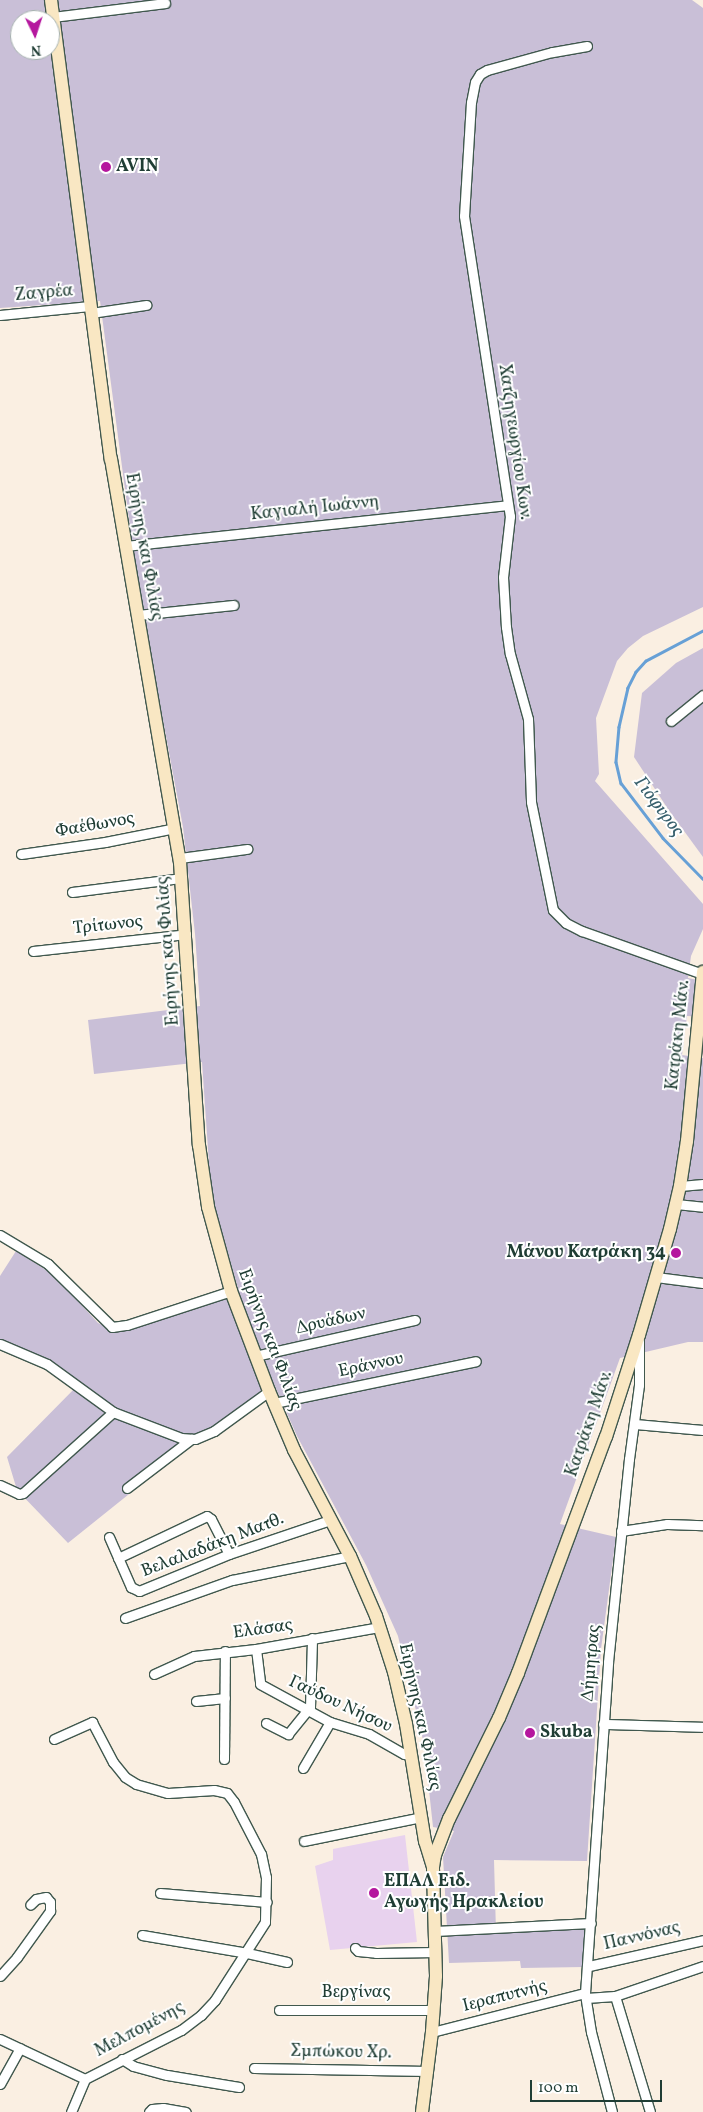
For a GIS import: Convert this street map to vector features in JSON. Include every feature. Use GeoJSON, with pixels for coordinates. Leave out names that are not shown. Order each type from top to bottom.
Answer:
{"type":"FeatureCollection","features":[{"type":"Feature","properties":{"kind":"street"},"geometry":{"type":"LineString","coordinates":[[60,16],[165,3]]}},
{"type":"Feature","properties":{"kind":"street","name":"Χατζηγεωργίου Κων."},"geometry":{"type":"LineString","coordinates":[[587,46],[544,54],[487,70],[478,78],[472,94],[464,216],[508,505],[509,529],[503,577],[504,615],[510,654],[528,719],[531,802],[552,907],[561,920],[575,928],[703,973]]}},
{"type":"Feature","properties":{"kind":"street","name":"Ειρήνης και Φιλίας"},"geometry":{"type":"LineString","coordinates":[[59,60],[91,310],[125,546],[180,858],[201,1167],[212,1225],[231,1292],[271,1397],[302,1466],[350,1556],[380,1627],[399,1692],[433,1867]]}},
{"type":"Feature","properties":{"kind":"street","name":"Ζαγρέα"},"geometry":{"type":"LineString","coordinates":[[0,315],[146,305]]}},
{"type":"Feature","properties":{"kind":"street","name":"Καγιαλή Ιωάννη"},"geometry":{"type":"LineString","coordinates":[[125,546],[508,505]]}},
{"type":"Feature","properties":{"kind":"street"},"geometry":{"type":"LineString","coordinates":[[137,615],[233,605]]}},
{"type":"Feature","properties":{"kind":"street"},"geometry":{"type":"LineString","coordinates":[[671,721],[703,695]]}},
{"type":"Feature","properties":{"kind":"street","name":"Φαέθωνος"},"geometry":{"type":"LineString","coordinates":[[21,854],[105,842],[175,828]]}},
{"type":"Feature","properties":{"kind":"street"},"geometry":{"type":"LineString","coordinates":[[180,858],[247,849]]}},
{"type":"Feature","properties":{"kind":"street"},"geometry":{"type":"LineString","coordinates":[[72,892],[182,878]]}},
{"type":"Feature","properties":{"kind":"street","name":"Τρίτωνος"},"geometry":{"type":"LineString","coordinates":[[33,951],[186,934]]}},
{"type":"Feature","properties":{"kind":"street","name":"Κατράκη Μάν."},"geometry":{"type":"LineString","coordinates":[[433,1867],[448,1819],[499,1718],[526,1650],[606,1437],[639,1335],[680,1186],[698,1057],[703,973]]}},
{"type":"Feature","properties":{"kind":"street"},"geometry":{"type":"LineString","coordinates":[[680,1186],[703,1184]]}},
{"type":"Feature","properties":{"kind":"street"},"geometry":{"type":"LineString","coordinates":[[676,1204],[703,1207]]}},
{"type":"Feature","properties":{"kind":"street"},"geometry":{"type":"LineString","coordinates":[[0,1235],[48,1264],[112,1327],[127,1325],[231,1292]]}},
{"type":"Feature","properties":{"kind":"street"},"geometry":{"type":"LineString","coordinates":[[656,1276],[703,1283]]}},
{"type":"Feature","properties":{"kind":"street","name":"Δρυάδων"},"geometry":{"type":"LineString","coordinates":[[255,1356],[415,1320]]}},
{"type":"Feature","properties":{"kind":"street","name":"Δήμητρας"},"geometry":{"type":"LineString","coordinates":[[612,2112],[590,2032],[585,1996],[603,1724],[628,1460],[635,1424],[641,1362],[639,1335]]}},
{"type":"Feature","properties":{"kind":"street"},"geometry":{"type":"LineString","coordinates":[[0,1344],[47,1364],[113,1412],[174,1436],[191,1439]]}},
{"type":"Feature","properties":{"kind":"street","name":"Εράννου"},"geometry":{"type":"LineString","coordinates":[[271,1397],[476,1361]]}},
{"type":"Feature","properties":{"kind":"street"},"geometry":{"type":"LineString","coordinates":[[127,1488],[191,1439],[221,1427],[271,1397]]}},
{"type":"Feature","properties":{"kind":"street"},"geometry":{"type":"LineString","coordinates":[[0,1485],[19,1494],[23,1493],[113,1412]]}},
{"type":"Feature","properties":{"kind":"street"},"geometry":{"type":"LineString","coordinates":[[635,1424],[703,1430]]}},
{"type":"Feature","properties":{"kind":"street"},"geometry":{"type":"LineString","coordinates":[[118,1558],[207,1516],[211,1519],[229,1554]]}},
{"type":"Feature","properties":{"kind":"street","name":"Βελαλαδάκη Ματθ."},"geometry":{"type":"LineString","coordinates":[[109,1538],[132,1587],[139,1591],[229,1554],[330,1520]]}},
{"type":"Feature","properties":{"kind":"street"},"geometry":{"type":"LineString","coordinates":[[621,1532],[667,1524],[703,1525]]}},
{"type":"Feature","properties":{"kind":"street"},"geometry":{"type":"LineString","coordinates":[[125,1618],[232,1580],[350,1556]]}},
{"type":"Feature","properties":{"kind":"street","name":"Ελάσας"},"geometry":{"type":"LineString","coordinates":[[154,1674],[194,1656],[256,1649],[380,1627]]}},
{"type":"Feature","properties":{"kind":"street"},"geometry":{"type":"LineString","coordinates":[[266,1723],[288,1734],[308,1711],[312,1702],[312,1638]]}},
{"type":"Feature","properties":{"kind":"street","name":"Γαύδου Νήσου"},"geometry":{"type":"LineString","coordinates":[[256,1649],[260,1684],[330,1722],[369,1734],[404,1754],[412,1756]]}},
{"type":"Feature","properties":{"kind":"street"},"geometry":{"type":"LineString","coordinates":[[224,1759],[225,1652]]}},
{"type":"Feature","properties":{"kind":"street"},"geometry":{"type":"LineString","coordinates":[[196,1701],[225,1698]]}},
{"type":"Feature","properties":{"kind":"street","name":"Μελπομένης"},"geometry":{"type":"LineString","coordinates":[[54,1738],[92,1722],[110,1758],[122,1774],[136,1784],[168,1793],[214,1790],[227,1793],[234,1802],[261,1854],[266,1877],[267,1902],[265,1922],[219,1995],[201,2015],[171,2036],[85,2079],[71,2112]]}},
{"type":"Feature","properties":{"kind":"street"},"geometry":{"type":"LineString","coordinates":[[303,1768],[330,1722]]}},
{"type":"Feature","properties":{"kind":"street"},"geometry":{"type":"LineString","coordinates":[[603,1724],[703,1727]]}},
{"type":"Feature","properties":{"kind":"street"},"geometry":{"type":"LineString","coordinates":[[304,1840],[422,1817]]}},
{"type":"Feature","properties":{"kind":"street"},"geometry":{"type":"LineString","coordinates":[[422,2112],[434,2010],[436,1952],[433,1867]]}},
{"type":"Feature","properties":{"kind":"street"},"geometry":{"type":"LineString","coordinates":[[160,1893],[267,1902]]}},
{"type":"Feature","properties":{"kind":"street"},"geometry":{"type":"LineString","coordinates":[[0,1976],[17,1957],[50,1911],[50,1902],[46,1897],[36,1899],[30,1905]]}},
{"type":"Feature","properties":{"kind":"street"},"geometry":{"type":"LineString","coordinates":[[435,1931],[591,1923]]}},
{"type":"Feature","properties":{"kind":"street"},"geometry":{"type":"LineString","coordinates":[[142,1935],[247,1953],[287,1962]]}},
{"type":"Feature","properties":{"kind":"street","name":"Παννόνας"},"geometry":{"type":"LineString","coordinates":[[588,1966],[703,1940]]}},
{"type":"Feature","properties":{"kind":"street"},"geometry":{"type":"LineString","coordinates":[[355,1948],[358,1951],[376,1953],[436,1952]]}},
{"type":"Feature","properties":{"kind":"street","name":"Ιεραπυτνής"},"geometry":{"type":"LineString","coordinates":[[432,2032],[585,1996],[615,1996],[703,1966]]}},
{"type":"Feature","properties":{"kind":"street"},"geometry":{"type":"LineString","coordinates":[[615,1996],[650,2112]]}},
{"type":"Feature","properties":{"kind":"street","name":"Βεργίνας"},"geometry":{"type":"LineString","coordinates":[[279,2010],[434,2010]]}},
{"type":"Feature","properties":{"kind":"street"},"geometry":{"type":"LineString","coordinates":[[0,2039],[85,2079]]}},
{"type":"Feature","properties":{"kind":"street"},"geometry":{"type":"LineString","coordinates":[[0,2084],[20,2048]]}},
{"type":"Feature","properties":{"kind":"street"},"geometry":{"type":"LineString","coordinates":[[122,2059],[133,2066],[166,2076],[239,2087]]}},
{"type":"Feature","properties":{"kind":"street","name":"Σμπώκου Χρ."},"geometry":{"type":"LineString","coordinates":[[254,2068],[428,2071]]}},
{"type":"Feature","properties":{"kind":"street"},"geometry":{"type":"LineString","coordinates":[[151,2111],[163,2108],[186,2112]]}},
{"type":"Feature","properties":{"kind":"shaded area"},"geometry":{"type":"Polygon","coordinates":[[[0,0],[692,0],[703,8],[703,607],[643,636],[628,648],[617,661],[596,718],[599,774],[595,781],[703,904],[703,929],[691,956],[688,978],[703,981],[703,1017],[687,1016],[682,1055],[703,1058],[703,1342],[688,1342],[620,1358],[560,1524],[616,1537],[601,1649],[587,1861],[494,1860],[496,1932],[587,1927],[584,1967],[521,1968],[520,1961],[449,1963],[443,1857],[454,1831],[433,1827],[424,1744],[398,1636],[366,1565],[297,1436],[274,1384],[189,1446],[68,1543],[17,1490],[7,1457],[79,1384],[0,1340],[0,1276],[16,1251],[54,1275],[98,1323],[116,1331],[133,1328],[239,1292],[211,1193],[202,1062],[94,1074],[88,1020],[200,1006],[195,934],[183,827],[138,587],[100,301],[0,308],[0,0]]]}},
{"type":"Feature","properties":{"kind":"shaded area"},"geometry":{"type":"Polygon","coordinates":[[[703,648],[703,857],[668,809],[634,757],[642,693],[676,663],[703,648]]]}},
{"type":"Feature","properties":{"kind":"shaded area"},"geometry":{"type":"Polygon","coordinates":[[[405,1835],[417,1942],[330,1950],[315,1866],[333,1860],[333,1849],[405,1835]]]}},
{"type":"Feature","properties":{"kind":"waterway","name":"Γιόφυρος"},"geometry":{"type":"LineString","coordinates":[[703,631],[646,661],[636,672],[628,688],[619,727],[616,762],[621,783],[663,838],[703,879]]}},
{"type":"Feature","properties":{"kind":"place","name":"AVIN"},"geometry":{"type":"Point","coordinates":[106,167]}},
{"type":"Feature","properties":{"kind":"place","name":"Μάνου Κατράκη 34"},"geometry":{"type":"Point","coordinates":[676,1253]}},
{"type":"Feature","properties":{"kind":"place","name":"Skuba"},"geometry":{"type":"Point","coordinates":[530,1733]}},
{"type":"Feature","properties":{"kind":"place","name":"ΕΠΑΛ Ειδ. Αγωγής Ηρακλείου"},"geometry":{"type":"Point","coordinates":[374,1893]}}]}
